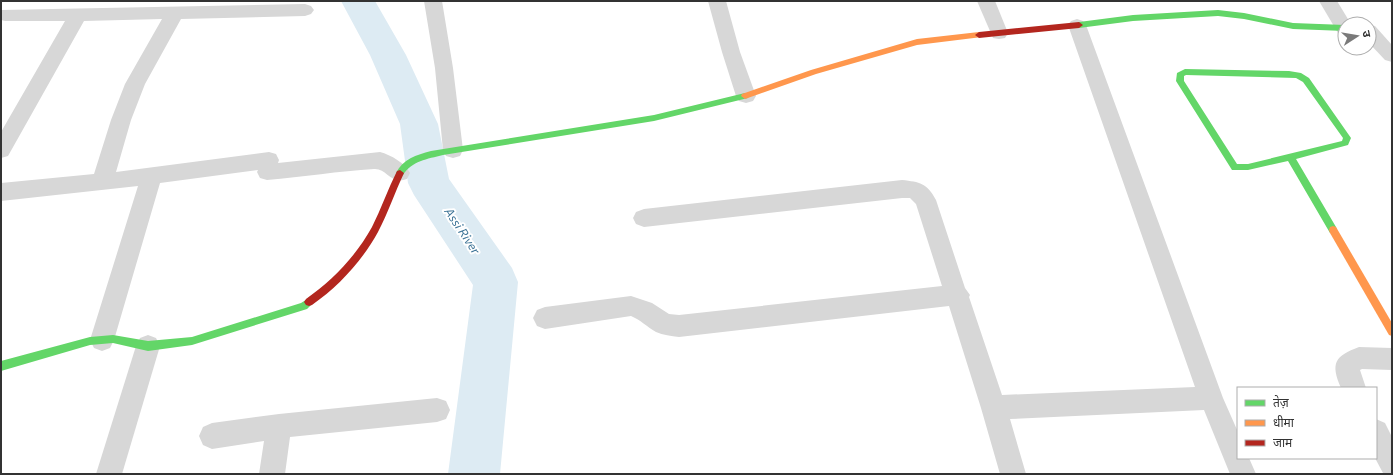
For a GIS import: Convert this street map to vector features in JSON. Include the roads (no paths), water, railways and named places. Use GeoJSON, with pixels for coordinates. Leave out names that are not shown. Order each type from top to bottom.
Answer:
{"type":"FeatureCollection","features":[{"type":"Feature","properties":{"kind":"street"},"geometry":{"type":"LineString","coordinates":[[433,1],[444,68],[448,151]]}},
{"type":"Feature","properties":{"kind":"street"},"geometry":{"type":"LineString","coordinates":[[717,1],[731,52],[746,96]]}},
{"type":"Feature","properties":{"kind":"street"},"geometry":{"type":"LineString","coordinates":[[986,1],[999,33]]}},
{"type":"Feature","properties":{"kind":"street"},"geometry":{"type":"LineString","coordinates":[[1328,1],[1337,16]]}},
{"type":"Feature","properties":{"kind":"street"},"geometry":{"type":"LineString","coordinates":[[6,12],[78,15],[175,13],[238,6],[305,10]]}},
{"type":"Feature","properties":{"kind":"street"},"geometry":{"type":"LineString","coordinates":[[102,182],[121,120],[135,84],[175,13]]}},
{"type":"Feature","properties":{"kind":"street"},"geometry":{"type":"LineString","coordinates":[[1,192],[102,182],[152,175],[268,166],[380,160],[406,166],[448,151],[654,118],[700,108],[746,96],[814,72],[917,42],[1133,18],[1218,13],[1244,16],[1293,26],[1337,28]]}},
{"type":"Feature","properties":{"kind":"street"},"geometry":{"type":"LineString","coordinates":[[1,150],[78,15]]}},
{"type":"Feature","properties":{"kind":"street"},"geometry":{"type":"LineString","coordinates":[[1077,25],[1211,398],[1243,474]]}},
{"type":"Feature","properties":{"kind":"street"},"geometry":{"type":"LineString","coordinates":[[1377,40],[1392,55]]}},
{"type":"Feature","properties":{"kind":"street"},"geometry":{"type":"LineString","coordinates":[[1185,72],[1289,74],[1298,75],[1306,80],[1347,138],[1345,143],[1290,157],[1248,167],[1235,168],[1180,81],[1180,75],[1185,72]]}},
{"type":"Feature","properties":{"kind":"street"},"geometry":{"type":"LineString","coordinates":[[1290,157],[1392,332]]}},
{"type":"Feature","properties":{"kind":"street"},"geometry":{"type":"LineString","coordinates":[[1,366],[64,347],[90,341],[113,339],[148,346],[192,341],[304,306],[315,298],[346,268],[362,248],[374,230],[406,166]]}},
{"type":"Feature","properties":{"kind":"street"},"geometry":{"type":"LineString","coordinates":[[102,340],[152,175]]}},
{"type":"Feature","properties":{"kind":"street"},"geometry":{"type":"LineString","coordinates":[[644,218],[902,189],[916,190],[925,200],[958,295],[994,408],[1013,474]]}},
{"type":"Feature","properties":{"kind":"street"},"geometry":{"type":"LineString","coordinates":[[545,318],[631,306],[644,310],[664,324],[679,326],[958,295]]}},
{"type":"Feature","properties":{"kind":"street"},"geometry":{"type":"LineString","coordinates":[[109,474],[148,346]]}},
{"type":"Feature","properties":{"kind":"street"},"geometry":{"type":"LineString","coordinates":[[1353,387],[1350,381],[1347,365],[1359,358],[1392,359]]}},
{"type":"Feature","properties":{"kind":"street"},"geometry":{"type":"LineString","coordinates":[[994,408],[1211,398]]}},
{"type":"Feature","properties":{"kind":"street"},"geometry":{"type":"LineString","coordinates":[[212,436],[279,426],[437,410]]}},
{"type":"Feature","properties":{"kind":"street"},"geometry":{"type":"LineString","coordinates":[[272,474],[279,426]]}},
{"type":"Feature","properties":{"kind":"street"},"geometry":{"type":"LineString","coordinates":[[1377,434],[1392,464]]}},
{"type":"Feature","properties":{"kind":"waterway","name":"Assi River"},"geometry":{"type":"LineString","coordinates":[[358,1],[388,55],[419,124],[429,183],[496,282],[474,474]]}}]}
